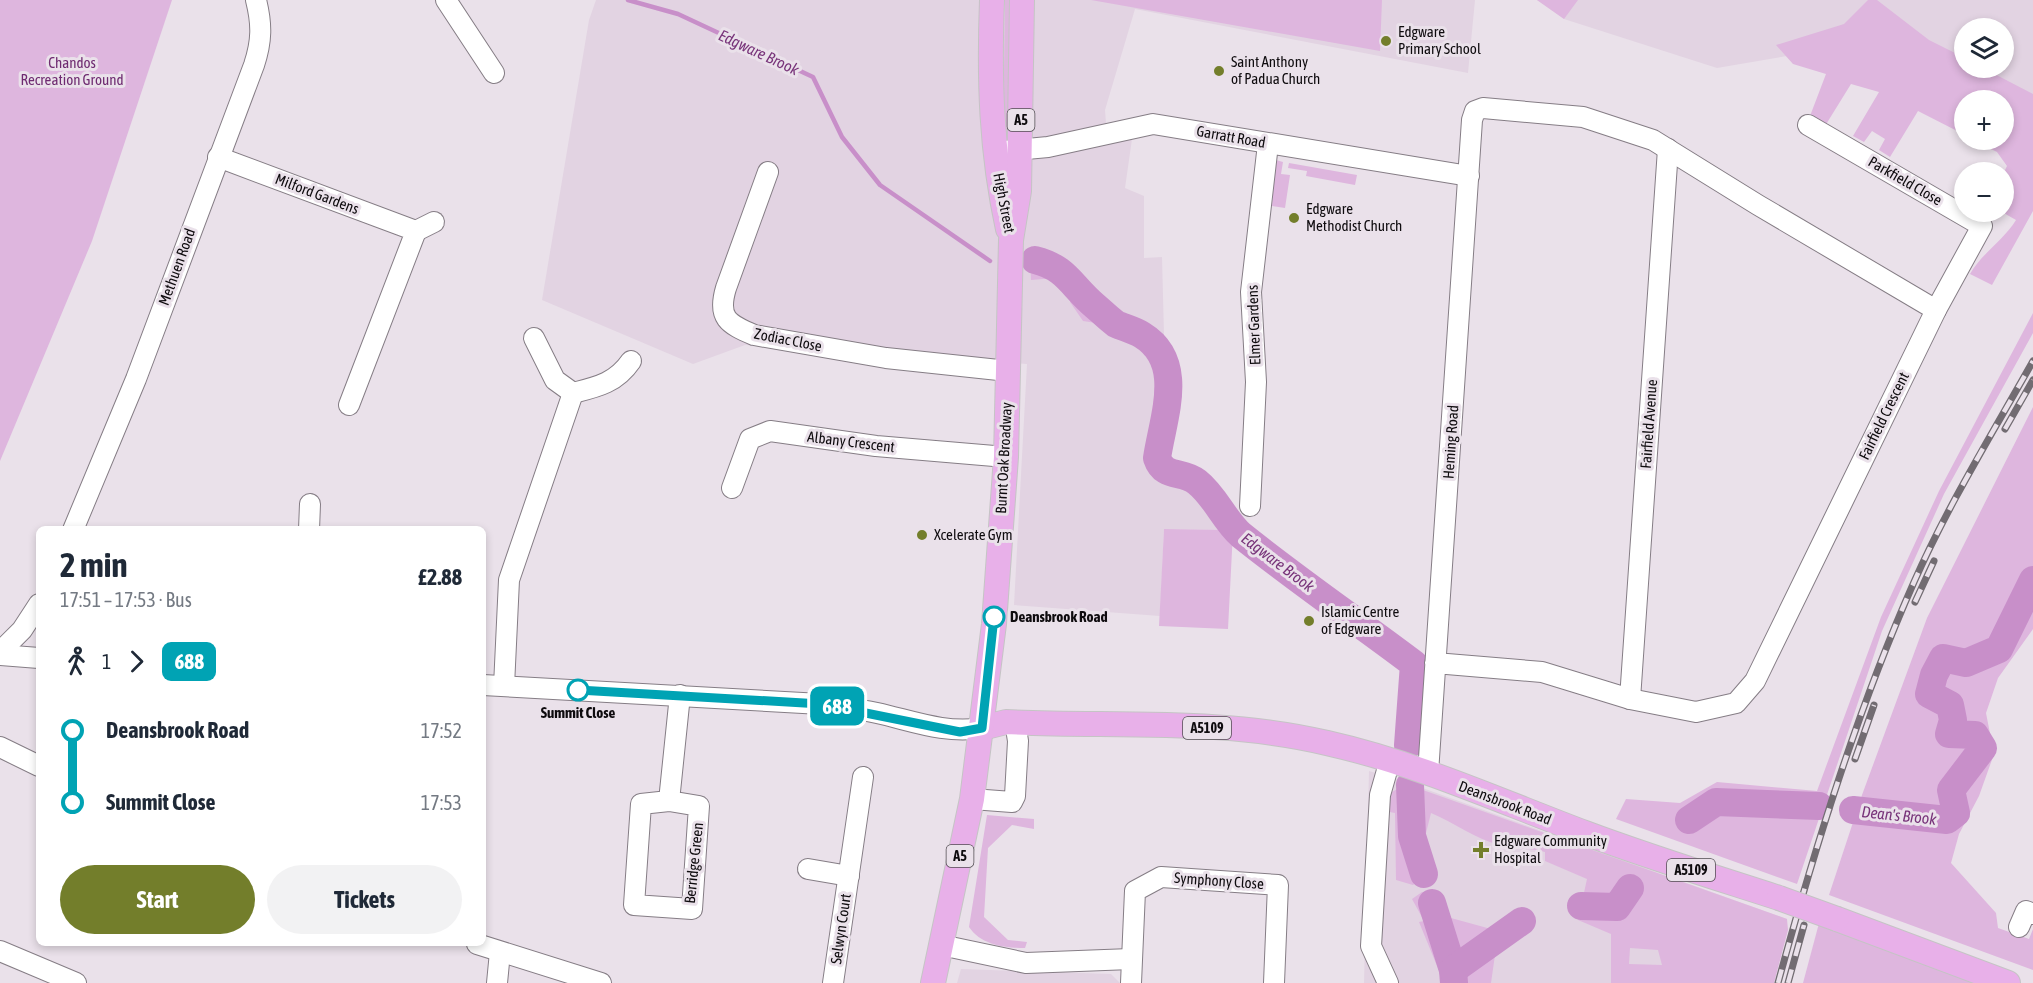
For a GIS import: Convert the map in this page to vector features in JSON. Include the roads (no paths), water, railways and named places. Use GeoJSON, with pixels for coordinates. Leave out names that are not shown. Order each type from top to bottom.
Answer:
{"type":"FeatureCollection","features":[{"type":"Feature","properties":{"kind":"main road","name":"High Street"},"geometry":{"type":"LineString","coordinates":[[992,0],[989,72],[995,152],[1011,240]]}},
{"type":"Feature","properties":{"kind":"main road","name":"High Street"},"geometry":{"type":"LineString","coordinates":[[1011,240],[1019,191],[1021,150],[1022,0]]}},
{"type":"Feature","properties":{"kind":"main road","name":"Burnt Oak Broadway"},"geometry":{"type":"LineString","coordinates":[[982,728],[1006,457],[1011,240]]}},
{"type":"Feature","properties":{"kind":"main road","name":"Deansbrook Road"},"geometry":{"type":"LineString","coordinates":[[982,728],[1015,722],[1228,729],[1326,742],[1428,773],[1660,860],[1779,898],[2008,983]]}},
{"type":"Feature","properties":{"kind":"main road","name":"A5"},"geometry":{"type":"LineString","coordinates":[[933,983],[972,799],[982,728]]}},
{"type":"Feature","properties":{"kind":"street","name":"Methuen Road"},"geometry":{"type":"LineString","coordinates":[[75,526],[136,379],[260,45],[262,24],[256,0]]}},
{"type":"Feature","properties":{"kind":"street"},"geometry":{"type":"LineString","coordinates":[[446,0],[494,73]]}},
{"type":"Feature","properties":{"kind":"street","name":"Heming Road"},"geometry":{"type":"LineString","coordinates":[[1428,773],[1472,120],[1475,111],[1483,108],[1583,117],[1653,140],[1668,149]]}},
{"type":"Feature","properties":{"kind":"street","name":"Garratt Road"},"geometry":{"type":"LineString","coordinates":[[995,152],[1021,150],[1153,124],[1469,176]]}},
{"type":"Feature","properties":{"kind":"street","name":"Parkfield Close"},"geometry":{"type":"LineString","coordinates":[[1808,125],[1982,226],[1936,310]]}},
{"type":"Feature","properties":{"kind":"street","name":"Elmer Gardens"},"geometry":{"type":"LineString","coordinates":[[1250,506],[1256,382],[1251,292],[1268,144]]}},
{"type":"Feature","properties":{"kind":"street"},"geometry":{"type":"LineString","coordinates":[[1668,149],[1936,310]]}},
{"type":"Feature","properties":{"kind":"street","name":"Fairfield Avenue"},"geometry":{"type":"LineString","coordinates":[[1630,699],[1668,149]]}},
{"type":"Feature","properties":{"kind":"street","name":"Milford Gardens"},"geometry":{"type":"LineString","coordinates":[[218,157],[416,231]]}},
{"type":"Feature","properties":{"kind":"street","name":"Zodiac Close"},"geometry":{"type":"LineString","coordinates":[[768,172],[726,288],[721,305],[724,316],[739,328],[754,335],[886,358],[1008,371]]}},
{"type":"Feature","properties":{"kind":"street"},"geometry":{"type":"LineString","coordinates":[[349,405],[416,231],[434,222]]}},
{"type":"Feature","properties":{"kind":"street","name":"Fairfield Crescent"},"geometry":{"type":"LineString","coordinates":[[1436,663],[1542,672],[1630,699],[1696,712],[1736,703],[1755,681],[1936,310]]}},
{"type":"Feature","properties":{"kind":"street"},"geometry":{"type":"LineString","coordinates":[[534,338],[555,381],[573,393],[605,385],[617,378],[631,361]]}},
{"type":"Feature","properties":{"kind":"street"},"geometry":{"type":"LineString","coordinates":[[504,686],[509,580],[573,393]]}},
{"type":"Feature","properties":{"kind":"street","name":"Albany Crescent"},"geometry":{"type":"LineString","coordinates":[[732,488],[750,439],[770,431],[876,446],[1006,457]]}},
{"type":"Feature","properties":{"kind":"street"},"geometry":{"type":"LineString","coordinates":[[309,526],[310,504]]}},
{"type":"Feature","properties":{"kind":"street"},"geometry":{"type":"LineString","coordinates":[[0,654],[22,630],[36,609]]}},
{"type":"Feature","properties":{"kind":"street"},"geometry":{"type":"LineString","coordinates":[[0,654],[36,658]]}},
{"type":"Feature","properties":{"kind":"street"},"geometry":{"type":"LineString","coordinates":[[486,685],[821,704],[876,713],[960,732],[982,728]]}},
{"type":"Feature","properties":{"kind":"street"},"geometry":{"type":"LineString","coordinates":[[669,801],[680,695]]}},
{"type":"Feature","properties":{"kind":"street"},"geometry":{"type":"LineString","coordinates":[[972,799],[1012,802],[1015,796],[1018,741],[1015,722]]}},
{"type":"Feature","properties":{"kind":"street"},"geometry":{"type":"LineString","coordinates":[[0,747],[36,765]]}},
{"type":"Feature","properties":{"kind":"street"},"geometry":{"type":"LineString","coordinates":[[1388,983],[1371,946],[1380,795],[1390,760]]}},
{"type":"Feature","properties":{"kind":"street","name":"Selwyn Court"},"geometry":{"type":"LineString","coordinates":[[833,983],[863,777]]}},
{"type":"Feature","properties":{"kind":"street","name":"Berridge Green"},"geometry":{"type":"LineString","coordinates":[[669,801],[699,806],[692,909],[634,905],[641,804],[669,801]]}},
{"type":"Feature","properties":{"kind":"street","name":"Selwyn Court"},"geometry":{"type":"LineString","coordinates":[[808,869],[849,876]]}},
{"type":"Feature","properties":{"kind":"street","name":"Symphony Close"},"geometry":{"type":"LineString","coordinates":[[1131,983],[1134,891],[1161,877],[1278,885],[1274,983]]}},
{"type":"Feature","properties":{"kind":"street"},"geometry":{"type":"LineString","coordinates":[[941,945],[1026,963],[1131,959]]}},
{"type":"Feature","properties":{"kind":"street"},"geometry":{"type":"LineString","coordinates":[[483,946],[601,983]]}},
{"type":"Feature","properties":{"kind":"street"},"geometry":{"type":"LineString","coordinates":[[0,951],[76,983]]}},
{"type":"Feature","properties":{"kind":"street"},"geometry":{"type":"LineString","coordinates":[[497,983],[500,952]]}},
{"type":"Feature","properties":{"kind":"waterway","name":"Edgware Brook"},"geometry":{"type":"LineString","coordinates":[[628,0],[678,14],[813,77],[842,137],[880,185],[990,261]]}},
{"type":"Feature","properties":{"kind":"waterway","name":"Edgware Brook"},"geometry":{"type":"LineString","coordinates":[[1035,260],[1046,263],[1062,273],[1113,322],[1142,335],[1156,346],[1164,360],[1168,375],[1166,408],[1157,458],[1160,465],[1169,472],[1197,482],[1241,535],[1414,664],[1408,745]]}},
{"type":"Feature","properties":{"kind":"waterway","name":"Dean's Brook"},"geometry":{"type":"LineString","coordinates":[[1853,810],[1947,820],[1956,813],[1951,790],[1983,748],[1975,735],[1949,734],[1953,720],[1950,705],[1929,694],[1934,675],[1943,658],[1966,663],[1999,649],[2033,580]]}},
{"type":"Feature","properties":{"kind":"waterway","name":"Edgware Brook"},"geometry":{"type":"LineString","coordinates":[[1410,785],[1412,836],[1424,874]]}},
{"type":"Feature","properties":{"kind":"waterway","name":"Dean's Brook"},"geometry":{"type":"LineString","coordinates":[[1689,820],[1716,802],[1819,806]]}},
{"type":"Feature","properties":{"kind":"waterway","name":"Dean's Brook"},"geometry":{"type":"LineString","coordinates":[[1581,906],[1617,907],[1630,888]]}},
{"type":"Feature","properties":{"kind":"waterway","name":"Edgware Brook"},"geometry":{"type":"LineString","coordinates":[[1432,903],[1453,970],[1454,983]]}},
{"type":"Feature","properties":{"kind":"waterway","name":"Dean's Brook"},"geometry":{"type":"LineString","coordinates":[[1453,970],[1522,921]]}},
{"type":"Feature","properties":{"kind":"railway"},"geometry":{"type":"LineString","coordinates":[[1778,983],[1838,780],[1893,631],[1941,525],[2033,361]]}},
{"type":"Feature","properties":{"kind":"railway"},"geometry":{"type":"LineString","coordinates":[[2005,429],[2033,380]]}},
{"type":"Feature","properties":{"kind":"railway"},"geometry":{"type":"LineString","coordinates":[[1915,602],[1934,561]]}},
{"type":"Feature","properties":{"kind":"railway"},"geometry":{"type":"LineString","coordinates":[[1855,759],[1874,705]]}},
{"type":"Feature","properties":{"kind":"railway"},"geometry":{"type":"LineString","coordinates":[[1788,983],[1804,925]]}},
{"type":"Feature","properties":{"kind":"place","name":"Edgware Primary School"},"geometry":{"type":"Point","coordinates":[1386,41]}},
{"type":"Feature","properties":{"kind":"place","name":"Saint Anthony of Padua Church"},"geometry":{"type":"Point","coordinates":[1219,71]}},
{"type":"Feature","properties":{"kind":"place","name":"Edgware Methodist Church"},"geometry":{"type":"Point","coordinates":[1294,218]}},
{"type":"Feature","properties":{"kind":"place","name":"Xcelerate Gym"},"geometry":{"type":"Point","coordinates":[922,535]}},
{"type":"Feature","properties":{"kind":"place","name":"Deansbrook Road"},"geometry":{"type":"Point","coordinates":[994,617]}},
{"type":"Feature","properties":{"kind":"place","name":"Islamic Centre of Edgware"},"geometry":{"type":"Point","coordinates":[1309,621]}},
{"type":"Feature","properties":{"kind":"place","name":"Summit Close"},"geometry":{"type":"Point","coordinates":[578,690]}},
{"type":"Feature","properties":{"kind":"place","name":"Edgware Community Hospital"},"geometry":{"type":"Point","coordinates":[1481,850]}},
{"type":"Feature","properties":{"kind":"park label","name":"Chandos Recreation Ground"},"geometry":{"type":"Point","coordinates":[72,72]}}]}
